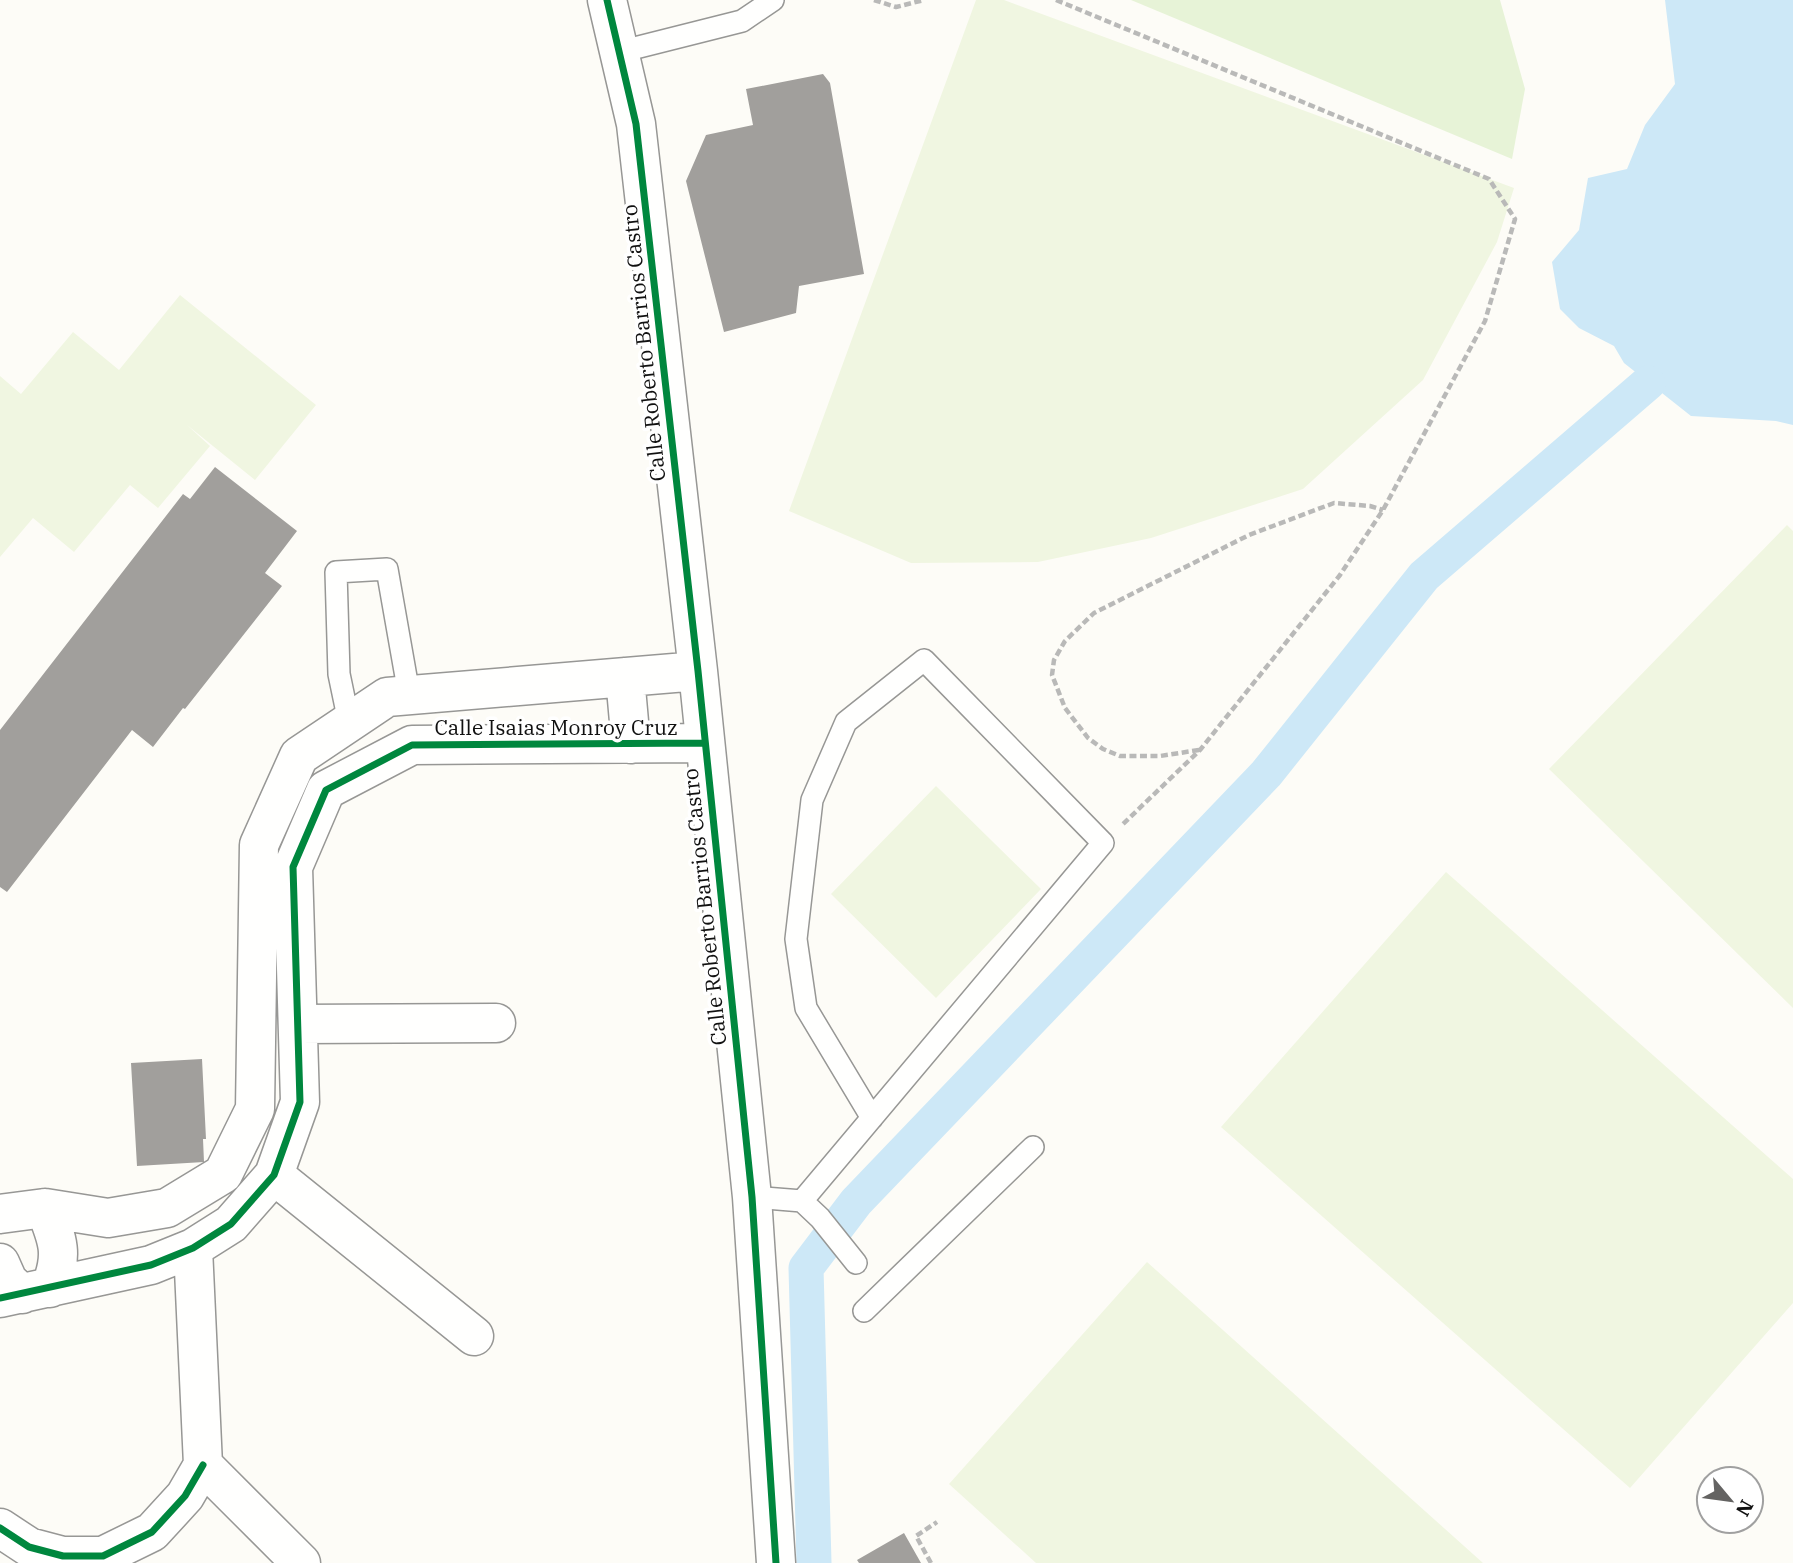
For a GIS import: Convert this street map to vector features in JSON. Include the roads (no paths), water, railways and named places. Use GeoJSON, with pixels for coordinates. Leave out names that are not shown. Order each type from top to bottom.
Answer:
{"type":"FeatureCollection","features":[{"type":"Feature","properties":{"kind":"street","name":"Calle Roberto Barrios Castro"},"geometry":{"type":"LineString","coordinates":[[607,0],[636,124],[698,671],[752,1197],[776,1563]]}},
{"type":"Feature","properties":{"kind":"street","name":"Calle Isaias Monroy Cruz"},"geometry":{"type":"LineString","coordinates":[[2,1219],[45,1208],[108,1218],[167,1208],[223,1174],[255,1109],[259,845],[299,756],[387,697],[698,671]]}},
{"type":"Feature","properties":{"kind":"street"},"geometry":{"type":"LineString","coordinates":[[625,677],[631,744]]}},
{"type":"Feature","properties":{"kind":"street","name":"Calle Isaias Monroy Cruz"},"geometry":{"type":"LineString","coordinates":[[24,1293],[151,1265],[193,1248],[231,1224],[274,1175],[300,1102],[293,867],[326,790],[412,745],[705,743]]}},
{"type":"Feature","properties":{"kind":"street"},"geometry":{"type":"LineString","coordinates":[[299,1024],[496,1023]]}},
{"type":"Feature","properties":{"kind":"street"},"geometry":{"type":"LineString","coordinates":[[274,1175],[474,1336]]}},
{"type":"Feature","properties":{"kind":"street"},"geometry":{"type":"LineString","coordinates":[[0,1263],[8,1280],[24,1293],[58,1268],[59,1248],[45,1208]]}},
{"type":"Feature","properties":{"kind":"street"},"geometry":{"type":"LineString","coordinates":[[15,1546],[63,1556],[103,1559],[152,1532],[185,1496],[204,1465],[193,1248]]}},
{"type":"Feature","properties":{"kind":"street"},"geometry":{"type":"LineString","coordinates":[[204,1465],[301,1563]]}},
{"type":"Feature","properties":{"kind":"lane"},"geometry":{"type":"LineString","coordinates":[[619,52],[742,21],[773,0]]}},
{"type":"Feature","properties":{"kind":"lane"},"geometry":{"type":"LineString","coordinates":[[349,722],[339,674],[336,572],[387,569],[409,694]]}},
{"type":"Feature","properties":{"kind":"lane"},"geometry":{"type":"LineString","coordinates":[[802,1201],[872,1118],[1103,843],[924,660],[846,722],[812,800],[796,939],[806,1008],[872,1118]]}},
{"type":"Feature","properties":{"kind":"lane"},"geometry":{"type":"LineString","coordinates":[[864,1311],[1033,1147]]}},
{"type":"Feature","properties":{"kind":"lane"},"geometry":{"type":"LineString","coordinates":[[752,1197],[802,1201],[820,1218],[856,1262]]}},
{"type":"Feature","properties":{"kind":"water"},"geometry":{"type":"Polygon","coordinates":[[[1665,0],[1793,0],[1793,425],[1776,421],[1691,416],[1624,363],[1614,346],[1579,328],[1560,309],[1552,262],[1579,230],[1588,178],[1627,169],[1645,125],[1675,84],[1665,0]]]}},
{"type":"Feature","properties":{"kind":"waterway"},"geometry":{"type":"LineString","coordinates":[[814,1563],[806,1268],[856,1202],[1266,774],[1424,576],[1648,383]]}}]}
